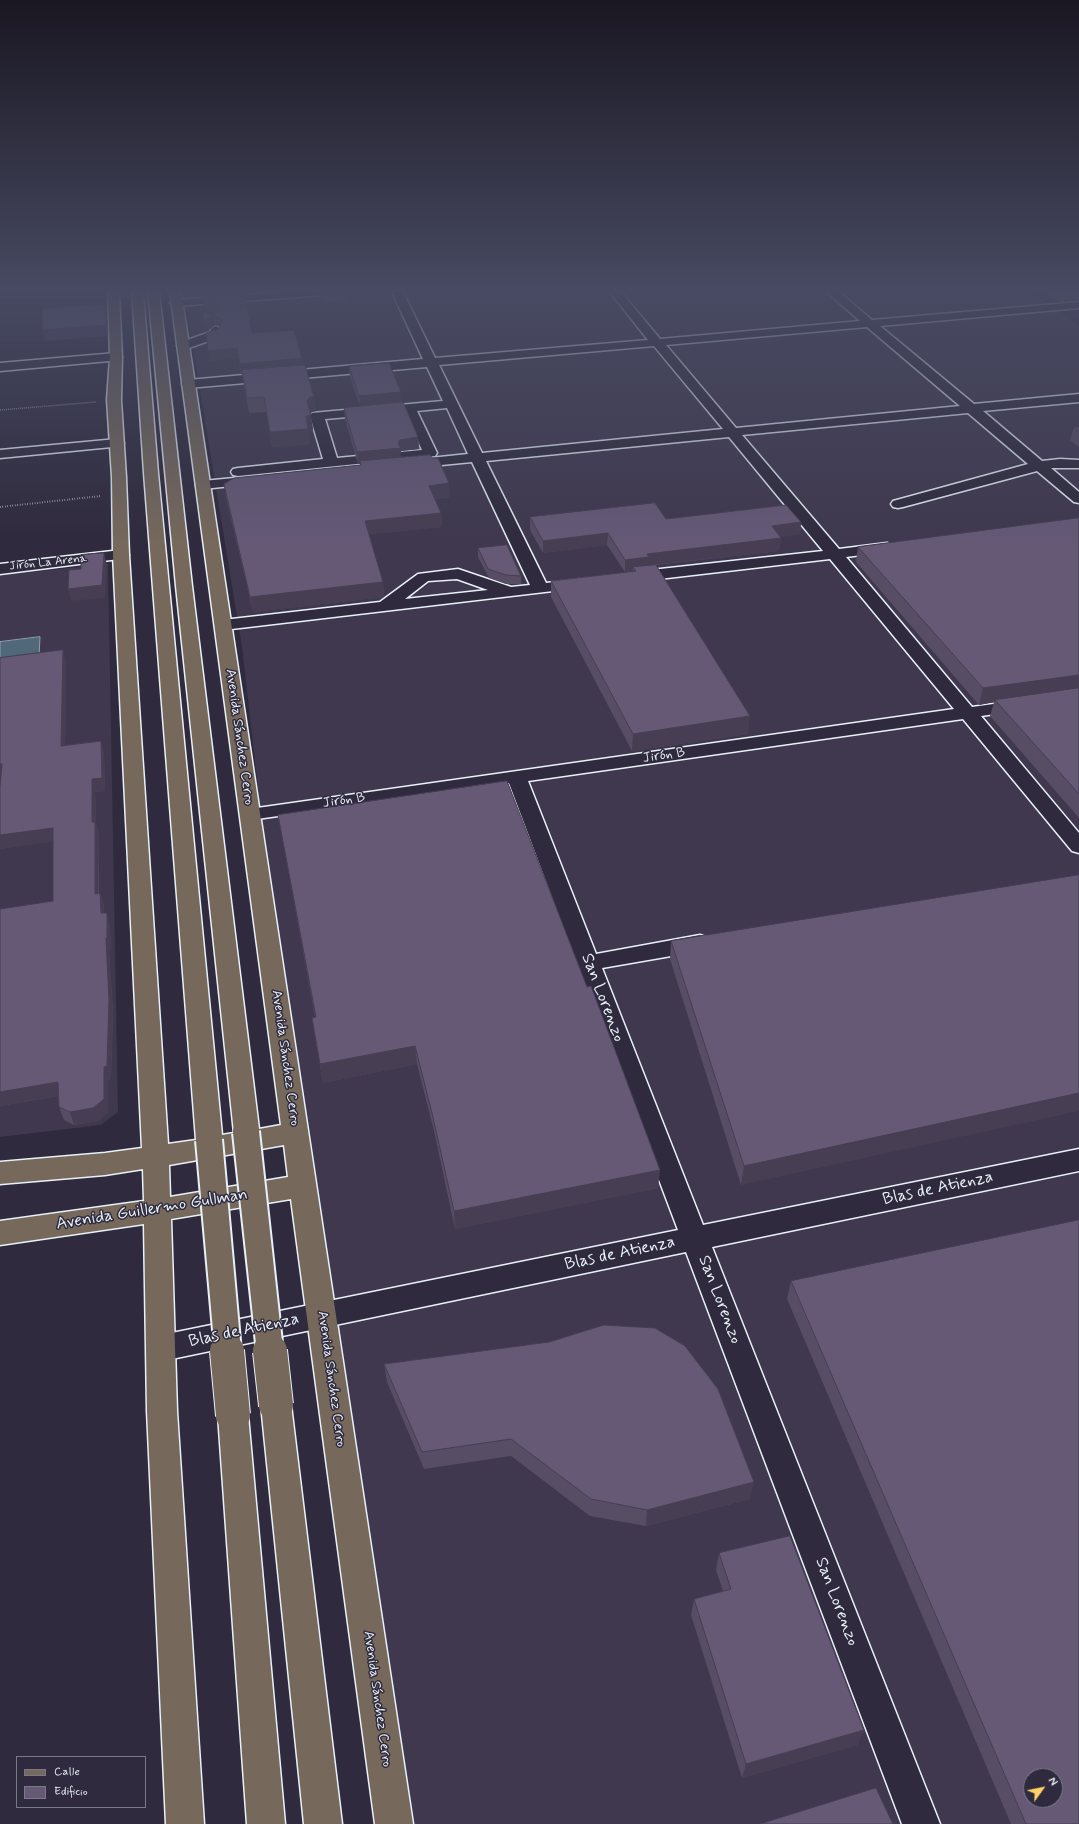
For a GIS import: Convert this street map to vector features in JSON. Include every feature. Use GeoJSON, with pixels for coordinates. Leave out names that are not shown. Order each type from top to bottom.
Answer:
{"type":"FeatureCollection","features":[{"type":"Feature","properties":{"kind":"main road"},"geometry":{"type":"LineString","coordinates":[[115,377],[114,400],[118,443],[121,555],[156,1157],[162,1348],[162,1411],[185,1824]]}},
{"type":"Feature","properties":{"kind":"main road"},"geometry":{"type":"LineString","coordinates":[[159,377],[151,473],[233,1415],[266,1824]]}},
{"type":"Feature","properties":{"kind":"main road"},"geometry":{"type":"LineString","coordinates":[[163,377],[184,586],[323,1824]]}},
{"type":"Feature","properties":{"kind":"main road","name":"Avenida Sánchez Cerro"},"geometry":{"type":"LineString","coordinates":[[187,379],[394,1824]]}},
{"type":"Feature","properties":{"kind":"main road"},"geometry":{"type":"LineString","coordinates":[[184,586],[212,551]]}},
{"type":"Feature","properties":{"kind":"main road"},"geometry":{"type":"LineString","coordinates":[[0,1173],[105,1164],[156,1157],[295,1133]]}},
{"type":"Feature","properties":{"kind":"main road","name":"Avenida Guillermo Gullman"},"geometry":{"type":"LineString","coordinates":[[0,1233],[105,1219],[303,1186]]}},
{"type":"Feature","properties":{"kind":"street"},"geometry":{"type":"LineString","coordinates":[[187,379],[214,377]]}},
{"type":"Feature","properties":{"kind":"street"},"geometry":{"type":"LineString","coordinates":[[438,377],[540,588]]}},
{"type":"Feature","properties":{"kind":"street"},"geometry":{"type":"LineString","coordinates":[[686,377],[1079,846]]}},
{"type":"Feature","properties":{"kind":"street"},"geometry":{"type":"LineString","coordinates":[[934,377],[1079,498]]}},
{"type":"Feature","properties":{"kind":"street"},"geometry":{"type":"LineString","coordinates":[[202,480],[477,458],[1079,398]]}},
{"type":"Feature","properties":{"kind":"street"},"geometry":{"type":"LineString","coordinates":[[331,463],[318,416],[451,404]]}},
{"type":"Feature","properties":{"kind":"street"},"geometry":{"type":"LineString","coordinates":[[202,480],[331,463],[430,453],[409,407]]}},
{"type":"Feature","properties":{"kind":"street"},"geometry":{"type":"LineString","coordinates":[[0,454],[118,443]]}},
{"type":"Feature","properties":{"kind":"street"},"geometry":{"type":"LineString","coordinates":[[898,504],[993,478],[1007,472],[1040,466],[1079,464]]}},
{"type":"Feature","properties":{"kind":"street"},"geometry":{"type":"LineString","coordinates":[[617,579],[905,546]]}},
{"type":"Feature","properties":{"kind":"street","name":"Jirón La Arena"},"geometry":{"type":"LineString","coordinates":[[0,569],[121,555]]}},
{"type":"Feature","properties":{"kind":"street"},"geometry":{"type":"LineString","coordinates":[[384,606],[424,577],[458,574],[511,592]]}},
{"type":"Feature","properties":{"kind":"street"},"geometry":{"type":"LineString","coordinates":[[223,625],[594,582]]}},
{"type":"Feature","properties":{"kind":"street","name":"Jirón B"},"geometry":{"type":"LineString","coordinates":[[250,814],[1079,696]]}},
{"type":"Feature","properties":{"kind":"street","name":"San Lorenzo"},"geometry":{"type":"LineString","coordinates":[[516,776],[921,1824]]}},
{"type":"Feature","properties":{"kind":"street"},"geometry":{"type":"LineString","coordinates":[[588,963],[721,940]]}},
{"type":"Feature","properties":{"kind":"street","name":"Blas de Atienza"},"geometry":{"type":"LineString","coordinates":[[162,1348],[1079,1160]]}},
{"type":"Feature","properties":{"kind":"path"},"geometry":{"type":"LineString","coordinates":[[0,410],[114,400]]}},
{"type":"Feature","properties":{"kind":"path"},"geometry":{"type":"LineString","coordinates":[[0,507],[119,494]]}},
{"type":"Feature","properties":{"kind":"shaded area"},"geometry":{"type":"Polygon","coordinates":[[[198,377],[1079,377],[1079,1824],[376,1824],[242,647],[198,377]]]}},
{"type":"Feature","properties":{"kind":"shaded area"},"geometry":{"type":"Polygon","coordinates":[[[108,564],[118,1112],[101,1125],[0,1137],[0,575],[108,564]]]}},
{"type":"Feature","properties":{"kind":"water"},"geometry":{"type":"Polygon","coordinates":[[[40,637],[39,657],[0,662],[0,642],[40,637]]]}},
{"type":"Feature","properties":{"kind":"building"},"geometry":{"type":"Polygon","coordinates":[[[243,377],[308,377],[314,397],[310,397],[307,401],[311,415],[306,416],[308,429],[270,432],[264,397],[247,398],[243,377]]]}},
{"type":"Feature","properties":{"kind":"building"},"geometry":{"type":"Polygon","coordinates":[[[353,377],[395,377],[401,392],[359,396],[353,377]]]}},
{"type":"Feature","properties":{"kind":"building"},"geometry":{"type":"Polygon","coordinates":[[[403,402],[418,437],[400,440],[398,444],[401,448],[357,452],[344,408],[403,402]]]}},
{"type":"Feature","properties":{"kind":"building"},"geometry":{"type":"Polygon","coordinates":[[[430,455],[432,458],[438,458],[449,483],[429,486],[441,513],[365,521],[383,582],[250,597],[224,484],[234,478],[361,465],[360,461],[430,455]]]}},
{"type":"Feature","properties":{"kind":"building"},"geometry":{"type":"Polygon","coordinates":[[[655,503],[666,519],[786,505],[801,522],[772,526],[781,538],[647,554],[649,557],[625,560],[608,533],[543,541],[530,517],[655,503]]]}},
{"type":"Feature","properties":{"kind":"building"},"geometry":{"type":"Polygon","coordinates":[[[1079,518],[1079,675],[983,688],[858,547],[1079,518]]]}},
{"type":"Feature","properties":{"kind":"building"},"geometry":{"type":"Polygon","coordinates":[[[507,545],[521,576],[506,575],[488,569],[478,548],[507,545]]]}},
{"type":"Feature","properties":{"kind":"building"},"geometry":{"type":"Polygon","coordinates":[[[104,553],[102,585],[68,589],[69,570],[81,569],[81,555],[104,553]]]}},
{"type":"Feature","properties":{"kind":"building"},"geometry":{"type":"Polygon","coordinates":[[[656,565],[750,716],[633,734],[551,581],[636,571],[633,567],[656,565]]]}},
{"type":"Feature","properties":{"kind":"building"},"geometry":{"type":"Polygon","coordinates":[[[63,650],[61,746],[101,741],[102,778],[92,779],[92,822],[95,822],[95,894],[100,893],[101,913],[107,913],[106,938],[109,1000],[107,1066],[104,1067],[104,1099],[93,1108],[70,1112],[59,1107],[58,1082],[0,1092],[0,909],[53,901],[53,828],[0,835],[0,787],[2,764],[0,764],[0,658],[63,650]]]}},
{"type":"Feature","properties":{"kind":"building"},"geometry":{"type":"Polygon","coordinates":[[[1079,688],[1079,794],[995,700],[1079,688]]]}},
{"type":"Feature","properties":{"kind":"building"},"geometry":{"type":"Polygon","coordinates":[[[507,781],[587,987],[591,986],[660,1170],[454,1211],[415,1046],[320,1064],[312,1018],[316,1017],[278,815],[507,781]]]}},
{"type":"Feature","properties":{"kind":"building"},"geometry":{"type":"Polygon","coordinates":[[[1079,875],[1079,1093],[744,1166],[671,941],[1079,875]]]}},
{"type":"Feature","properties":{"kind":"building"},"geometry":{"type":"Polygon","coordinates":[[[1079,1220],[1079,1824],[1026,1824],[791,1281],[1079,1220]]]}},
{"type":"Feature","properties":{"kind":"building"},"geometry":{"type":"Polygon","coordinates":[[[604,1325],[655,1328],[685,1346],[718,1389],[754,1482],[647,1510],[591,1499],[511,1439],[422,1452],[384,1364],[549,1342],[604,1325]]]}},
{"type":"Feature","properties":{"kind":"building"},"geometry":{"type":"Polygon","coordinates":[[[790,1536],[864,1730],[746,1764],[694,1599],[731,1589],[719,1553],[790,1536]]]}},
{"type":"Feature","properties":{"kind":"building"},"geometry":{"type":"Polygon","coordinates":[[[876,1788],[893,1824],[760,1824],[876,1788]]]}}]}
